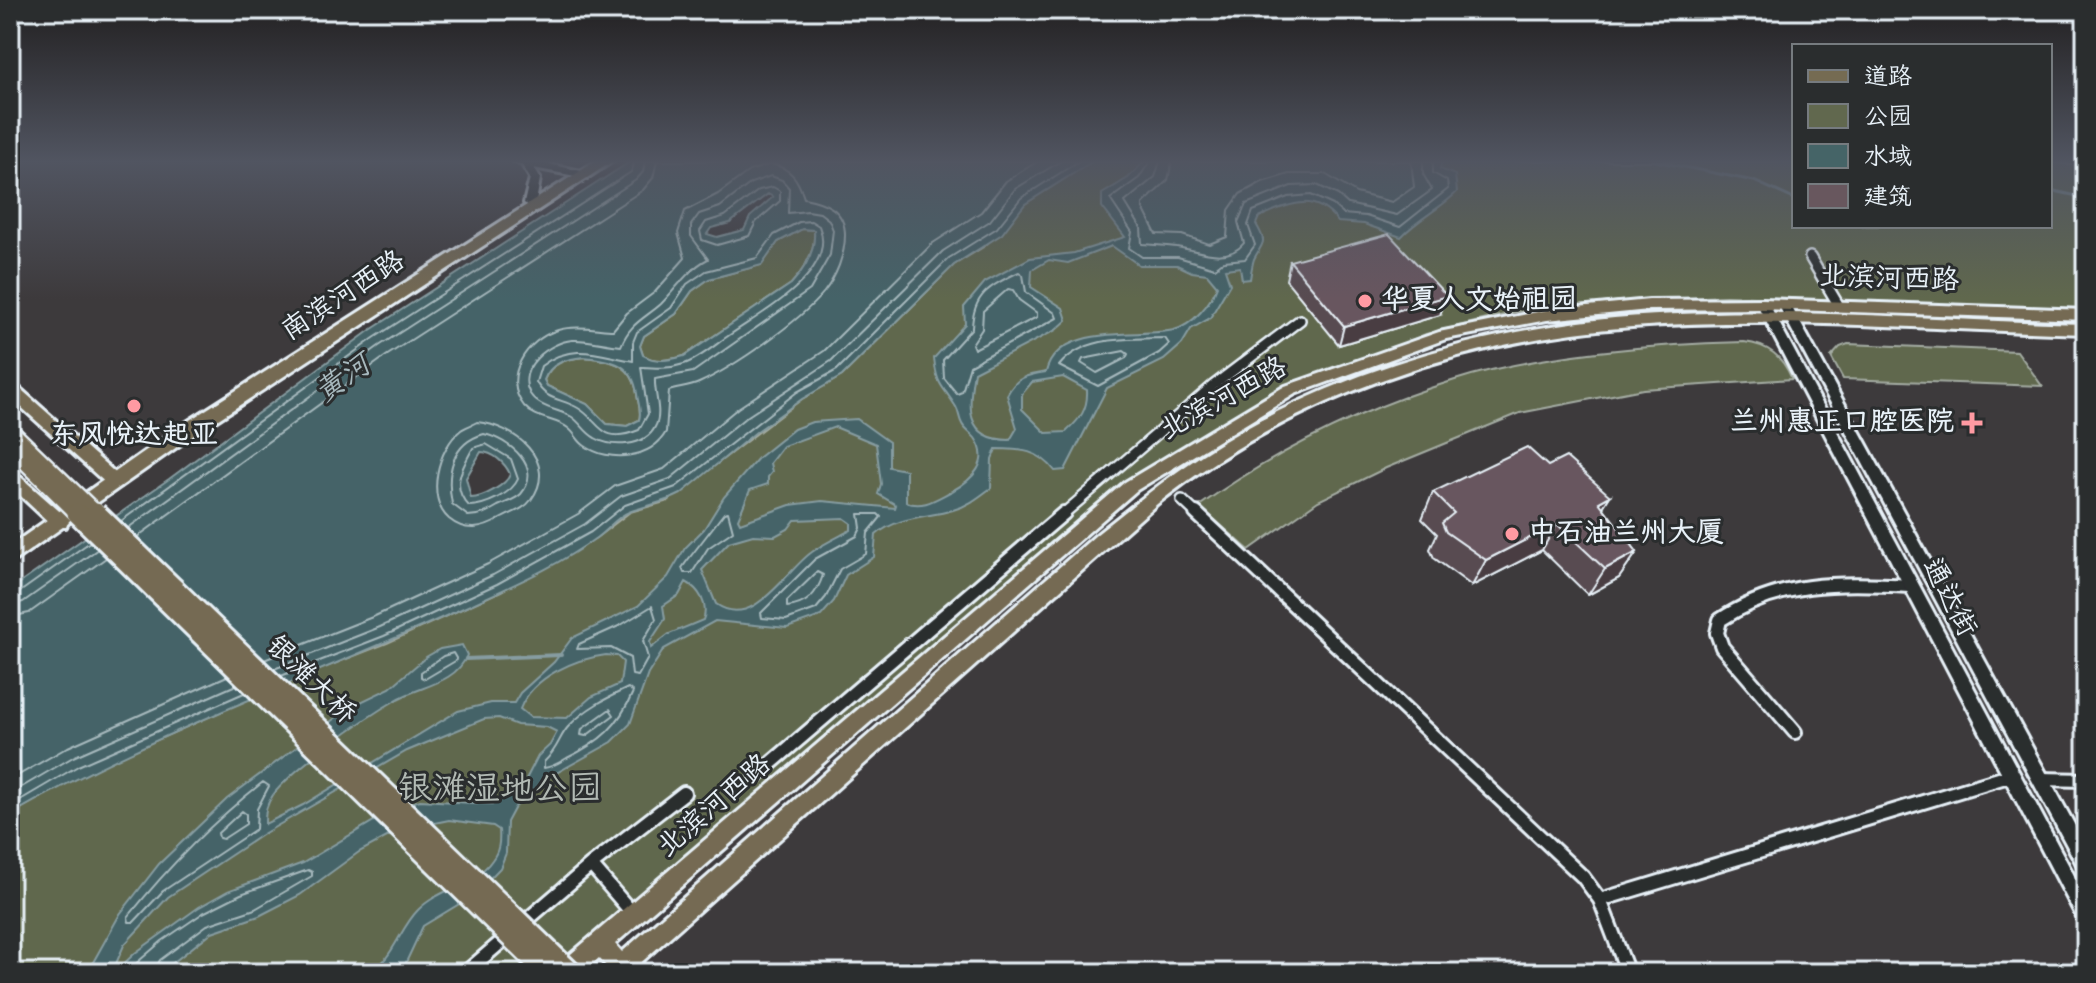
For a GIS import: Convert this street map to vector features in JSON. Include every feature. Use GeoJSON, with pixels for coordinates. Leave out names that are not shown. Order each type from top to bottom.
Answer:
{"type":"FeatureCollection","features":[{"type":"Feature","properties":{"kind":"highway","name":"南滨河西路"},"geometry":{"type":"LineString","coordinates":[[113,480],[197,418],[524,207]]}},
{"type":"Feature","properties":{"kind":"highway","name":"南滨河西路"},"geometry":{"type":"LineString","coordinates":[[113,480],[528,207]]}},
{"type":"Feature","properties":{"kind":"highway"},"geometry":{"type":"LineString","coordinates":[[10,556],[113,480]]}},
{"type":"Feature","properties":{"kind":"highway"},"geometry":{"type":"LineString","coordinates":[[10,547],[57,520]]}},
{"type":"Feature","properties":{"kind":"main road","name":"北滨河西路"},"geometry":{"type":"LineString","coordinates":[[569,973],[599,943],[1131,486],[1290,390],[1444,335],[1547,315],[1649,305],[2086,329]]}},
{"type":"Feature","properties":{"kind":"main road","name":"北滨河西路"},"geometry":{"type":"LineString","coordinates":[[1788,312],[1839,306],[2086,315]]}},
{"type":"Feature","properties":{"kind":"main road","name":"北滨河西路"},"geometry":{"type":"LineString","coordinates":[[621,971],[1102,540],[1169,485],[1256,432],[1326,397],[1433,358],[1461,351],[1558,330],[1768,311]]}},
{"type":"Feature","properties":{"kind":"main road","name":"通达街"},"geometry":{"type":"LineString","coordinates":[[1768,311],[2086,917]]}},
{"type":"Feature","properties":{"kind":"main road","name":"通达街"},"geometry":{"type":"LineString","coordinates":[[1788,312],[2086,864]]}},
{"type":"Feature","properties":{"kind":"main road"},"geometry":{"type":"LineString","coordinates":[[10,388],[113,480]]}},
{"type":"Feature","properties":{"kind":"main road","name":"银滩大桥"},"geometry":{"type":"LineString","coordinates":[[10,430],[569,973]]}},
{"type":"Feature","properties":{"kind":"main road","name":"银滩大桥"},"geometry":{"type":"LineString","coordinates":[[10,447],[547,973]]}},
{"type":"Feature","properties":{"kind":"main road"},"geometry":{"type":"LineString","coordinates":[[10,477],[57,520]]}},
{"type":"Feature","properties":{"kind":"main road"},"geometry":{"type":"LineString","coordinates":[[599,943],[621,971]]}},
{"type":"Feature","properties":{"kind":"street"},"geometry":{"type":"LineString","coordinates":[[1810,257],[1839,306]]}},
{"type":"Feature","properties":{"kind":"street"},"geometry":{"type":"LineString","coordinates":[[756,776],[1214,385],[1300,320]]}},
{"type":"Feature","properties":{"kind":"street"},"geometry":{"type":"LineString","coordinates":[[1182,500],[1583,877],[1600,900],[1628,973]]}},
{"type":"Feature","properties":{"kind":"street"},"geometry":{"type":"LineString","coordinates":[[1795,732],[1722,647],[1717,633],[1720,620],[1731,611],[1786,589],[1824,583],[1912,586]]}},
{"type":"Feature","properties":{"kind":"street"},"geometry":{"type":"LineString","coordinates":[[1600,900],[2012,775]]}},
{"type":"Feature","properties":{"kind":"street"},"geometry":{"type":"LineString","coordinates":[[2040,779],[2086,780]]}},
{"type":"Feature","properties":{"kind":"street"},"geometry":{"type":"LineString","coordinates":[[465,973],[591,865],[684,793]]}},
{"type":"Feature","properties":{"kind":"street"},"geometry":{"type":"LineString","coordinates":[[591,865],[634,915]]}},
{"type":"Feature","properties":{"kind":"green space","name":"银滩湿地公园"},"geometry":{"type":"Polygon","coordinates":[[[1022,207],[1792,207],[1792,228],[2052,228],[2052,207],[2086,207],[2086,309],[1726,296],[1622,301],[1516,312],[1426,334],[1290,390],[1131,486],[567,973],[10,973],[10,815],[81,774],[501,591],[596,538],[630,512],[668,501],[802,399],[842,376],[954,265],[985,246],[1022,207]]]}},
{"type":"Feature","properties":{"kind":"green space"},"geometry":{"type":"Polygon","coordinates":[[[802,229],[814,230],[813,245],[805,266],[791,284],[684,356],[658,360],[643,355],[640,346],[644,336],[676,314],[692,291],[709,279],[761,265],[778,242],[802,229]]]}},
{"type":"Feature","properties":{"kind":"green space"},"geometry":{"type":"Polygon","coordinates":[[[1744,342],[1774,353],[1792,379],[1643,389],[1520,413],[1386,468],[1318,501],[1249,550],[1199,506],[1259,467],[1322,433],[1387,404],[1455,380],[1523,363],[1598,352],[1744,342]]]}},
{"type":"Feature","properties":{"kind":"green space"},"geometry":{"type":"Polygon","coordinates":[[[1848,344],[2017,351],[2042,386],[1843,379],[1831,357],[1840,347],[1848,344]]]}},
{"type":"Feature","properties":{"kind":"green space"},"geometry":{"type":"Polygon","coordinates":[[[584,357],[612,362],[626,370],[635,384],[639,420],[627,426],[607,424],[587,404],[547,386],[544,380],[555,365],[584,357]]]}},
{"type":"Feature","properties":{"kind":"water","name":"黄河"},"geometry":{"type":"Polygon","coordinates":[[[560,207],[751,207],[730,223],[711,228],[707,234],[717,237],[744,230],[750,217],[762,207],[1023,207],[1002,234],[954,265],[842,376],[802,399],[756,432],[681,494],[624,514],[581,548],[517,583],[179,730],[10,815],[10,590],[169,479],[369,331],[560,207]],[[802,229],[778,242],[762,265],[709,279],[692,291],[676,314],[644,336],[640,346],[643,355],[658,360],[684,356],[791,284],[801,272],[813,245],[814,230],[802,229]],[[584,357],[560,362],[551,369],[544,380],[547,386],[587,404],[607,424],[627,426],[639,420],[635,384],[626,370],[612,362],[584,357]],[[481,452],[466,478],[471,498],[494,490],[510,474],[498,459],[481,452]]]}},
{"type":"Feature","properties":{"kind":"water"},"geometry":{"type":"Polygon","coordinates":[[[1102,207],[1285,207],[1259,217],[1256,224],[1263,243],[1254,259],[1250,279],[1242,280],[1240,267],[1225,269],[1230,284],[1210,318],[1191,329],[1182,344],[1164,360],[1107,388],[1065,470],[1055,471],[1043,459],[1029,452],[996,449],[992,459],[991,488],[958,508],[903,521],[876,535],[874,557],[846,575],[834,601],[821,616],[787,628],[715,621],[664,649],[648,674],[630,724],[612,742],[551,776],[515,807],[507,822],[506,853],[500,868],[474,895],[423,926],[401,973],[368,973],[384,961],[418,910],[485,868],[498,846],[499,830],[493,826],[449,820],[400,830],[359,852],[300,895],[259,916],[212,932],[160,973],[114,973],[135,953],[199,907],[228,891],[303,863],[394,809],[420,800],[492,804],[510,795],[524,783],[538,756],[550,745],[557,732],[547,727],[517,725],[499,718],[484,719],[407,751],[263,834],[168,897],[124,945],[112,973],[87,973],[120,914],[159,864],[227,799],[350,707],[390,688],[440,649],[462,645],[467,655],[462,665],[446,678],[383,708],[296,771],[271,799],[266,809],[265,824],[303,805],[458,711],[491,703],[514,703],[520,693],[554,662],[572,638],[638,606],[668,577],[685,548],[704,529],[724,497],[759,457],[794,429],[812,422],[857,419],[889,442],[889,467],[906,470],[906,502],[912,504],[929,502],[973,476],[980,462],[980,447],[963,426],[956,407],[941,385],[934,358],[965,324],[964,307],[985,282],[1030,258],[1074,253],[1125,237],[1102,207]],[[1112,246],[1068,263],[1049,260],[1032,270],[1031,287],[1063,308],[1067,320],[1056,330],[974,372],[972,418],[984,434],[1010,440],[1017,428],[1007,395],[1010,389],[1023,378],[1046,372],[1053,356],[1066,346],[1101,336],[1174,330],[1200,312],[1217,286],[1207,274],[1177,265],[1139,265],[1112,246]],[[1063,377],[1032,382],[1022,394],[1022,409],[1046,433],[1066,432],[1082,414],[1087,390],[1063,377]],[[835,427],[783,446],[770,463],[772,472],[768,484],[750,490],[738,519],[740,523],[790,505],[822,501],[895,508],[896,505],[878,494],[881,484],[876,444],[835,427]],[[844,518],[795,520],[788,529],[775,536],[753,535],[729,542],[702,570],[716,604],[730,610],[743,610],[756,604],[812,552],[851,530],[851,523],[844,518]],[[686,582],[679,595],[663,606],[665,619],[650,642],[651,648],[669,634],[703,620],[705,609],[695,589],[686,582]],[[617,656],[581,660],[556,671],[535,687],[520,709],[530,717],[567,718],[591,697],[620,684],[623,662],[617,656]]]}},
{"type":"Feature","properties":{"kind":"water"},"geometry":{"type":"Polygon","coordinates":[[[1321,207],[1439,207],[1401,237],[1364,224],[1338,222],[1321,207]]]}},
{"type":"Feature","properties":{"kind":"building"},"geometry":{"type":"Polygon","coordinates":[[[1389,234],[1447,296],[1344,326],[1290,261],[1389,234]]]}},
{"type":"Feature","properties":{"kind":"building"},"geometry":{"type":"Polygon","coordinates":[[[1527,447],[1548,466],[1566,457],[1610,496],[1599,502],[1637,552],[1605,569],[1557,524],[1486,560],[1446,532],[1442,523],[1454,513],[1433,492],[1527,447]]]}},
{"type":"Feature","properties":{"kind":"waterway"},"geometry":{"type":"LineString","coordinates":[[466,659],[561,655]]}},
{"type":"Feature","properties":{"kind":"place","name":"华夏人文始祖园"},"geometry":{"type":"Point","coordinates":[1365,301]}},
{"type":"Feature","properties":{"kind":"place","name":"东风悦达起亚"},"geometry":{"type":"Point","coordinates":[134,406]}},
{"type":"Feature","properties":{"kind":"place","name":"兰州惠正口腔医院"},"geometry":{"type":"Point","coordinates":[1972,423]}},
{"type":"Feature","properties":{"kind":"place","name":"中石油兰州大厦"},"geometry":{"type":"Point","coordinates":[1512,534]}}]}
